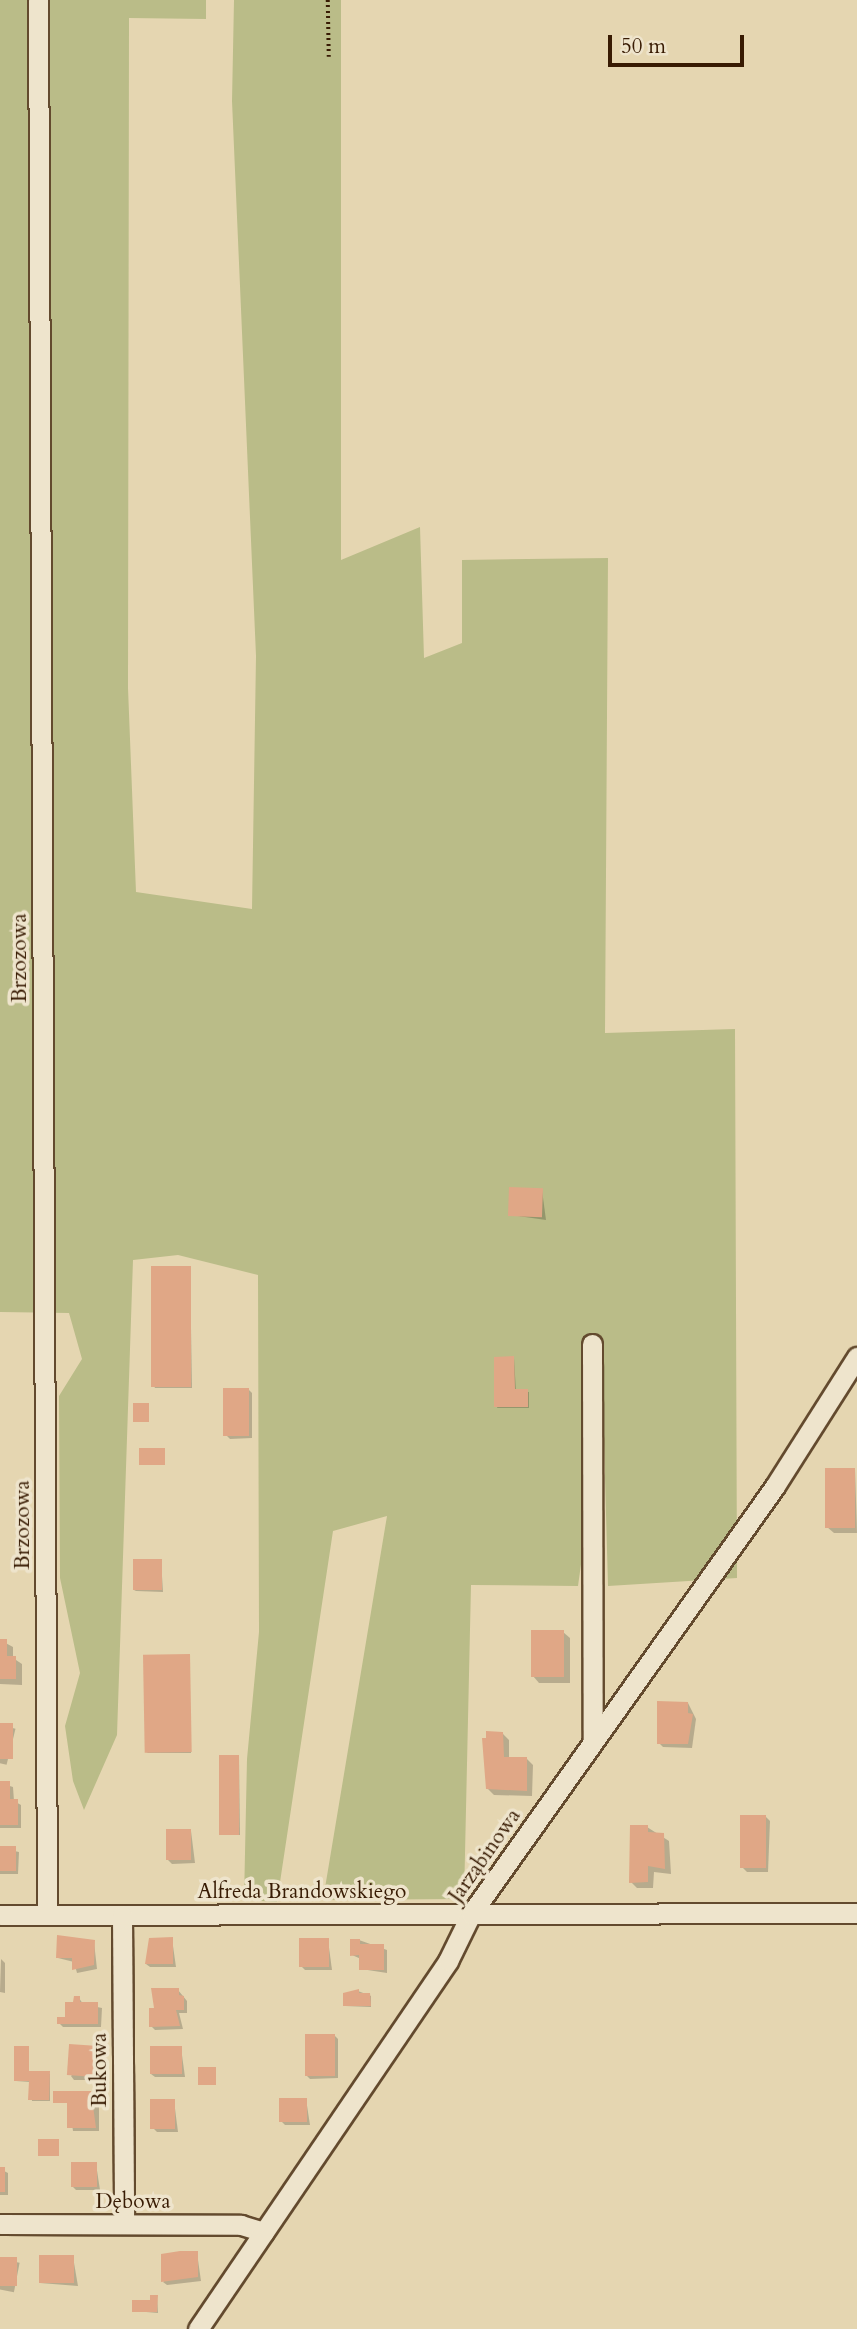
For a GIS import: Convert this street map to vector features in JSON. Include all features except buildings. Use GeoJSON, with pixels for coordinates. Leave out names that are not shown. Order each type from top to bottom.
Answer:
{"type":"FeatureCollection","features":[{"type":"Feature","properties":{"kind":"street","name":"Brzozowa"},"geometry":{"type":"LineString","coordinates":[[38,0],[47,1915]]}},
{"type":"Feature","properties":{"kind":"street"},"geometry":{"type":"LineString","coordinates":[[592,1344],[593,1742]]}},
{"type":"Feature","properties":{"kind":"street","name":"Jarząbinowa"},"geometry":{"type":"LineString","coordinates":[[198,2329],[447,1961],[471,1914],[775,1486],[857,1357]]}},
{"type":"Feature","properties":{"kind":"street","name":"Alfreda Brandowskiego"},"geometry":{"type":"LineString","coordinates":[[0,1915],[857,1913]]}},
{"type":"Feature","properties":{"kind":"street","name":"Bukowa"},"geometry":{"type":"LineString","coordinates":[[122,1915],[124,2224]]}},
{"type":"Feature","properties":{"kind":"street","name":"Dębowa"},"geometry":{"type":"LineString","coordinates":[[0,2224],[241,2225],[264,2232]]}},
{"type":"Feature","properties":{"kind":"path"},"geometry":{"type":"LineString","coordinates":[[328,0],[329,57]]}},
{"type":"Feature","properties":{"kind":"green space"},"geometry":{"type":"Polygon","coordinates":[[[0,0],[206,0],[206,19],[129,18],[128,688],[136,892],[252,909],[256,656],[232,101],[234,0],[341,0],[341,560],[420,527],[424,658],[462,643],[462,560],[608,558],[605,1033],[735,1029],[737,1578],[608,1586],[603,1406],[578,1586],[471,1585],[464,1899],[323,1900],[387,1516],[333,1531],[277,1902],[244,1900],[247,1759],[259,1632],[258,1275],[178,1255],[133,1260],[117,1735],[84,1810],[73,1781],[65,1726],[80,1673],[60,1578],[59,1396],[82,1359],[69,1313],[0,1312],[0,0]]]}}]}
